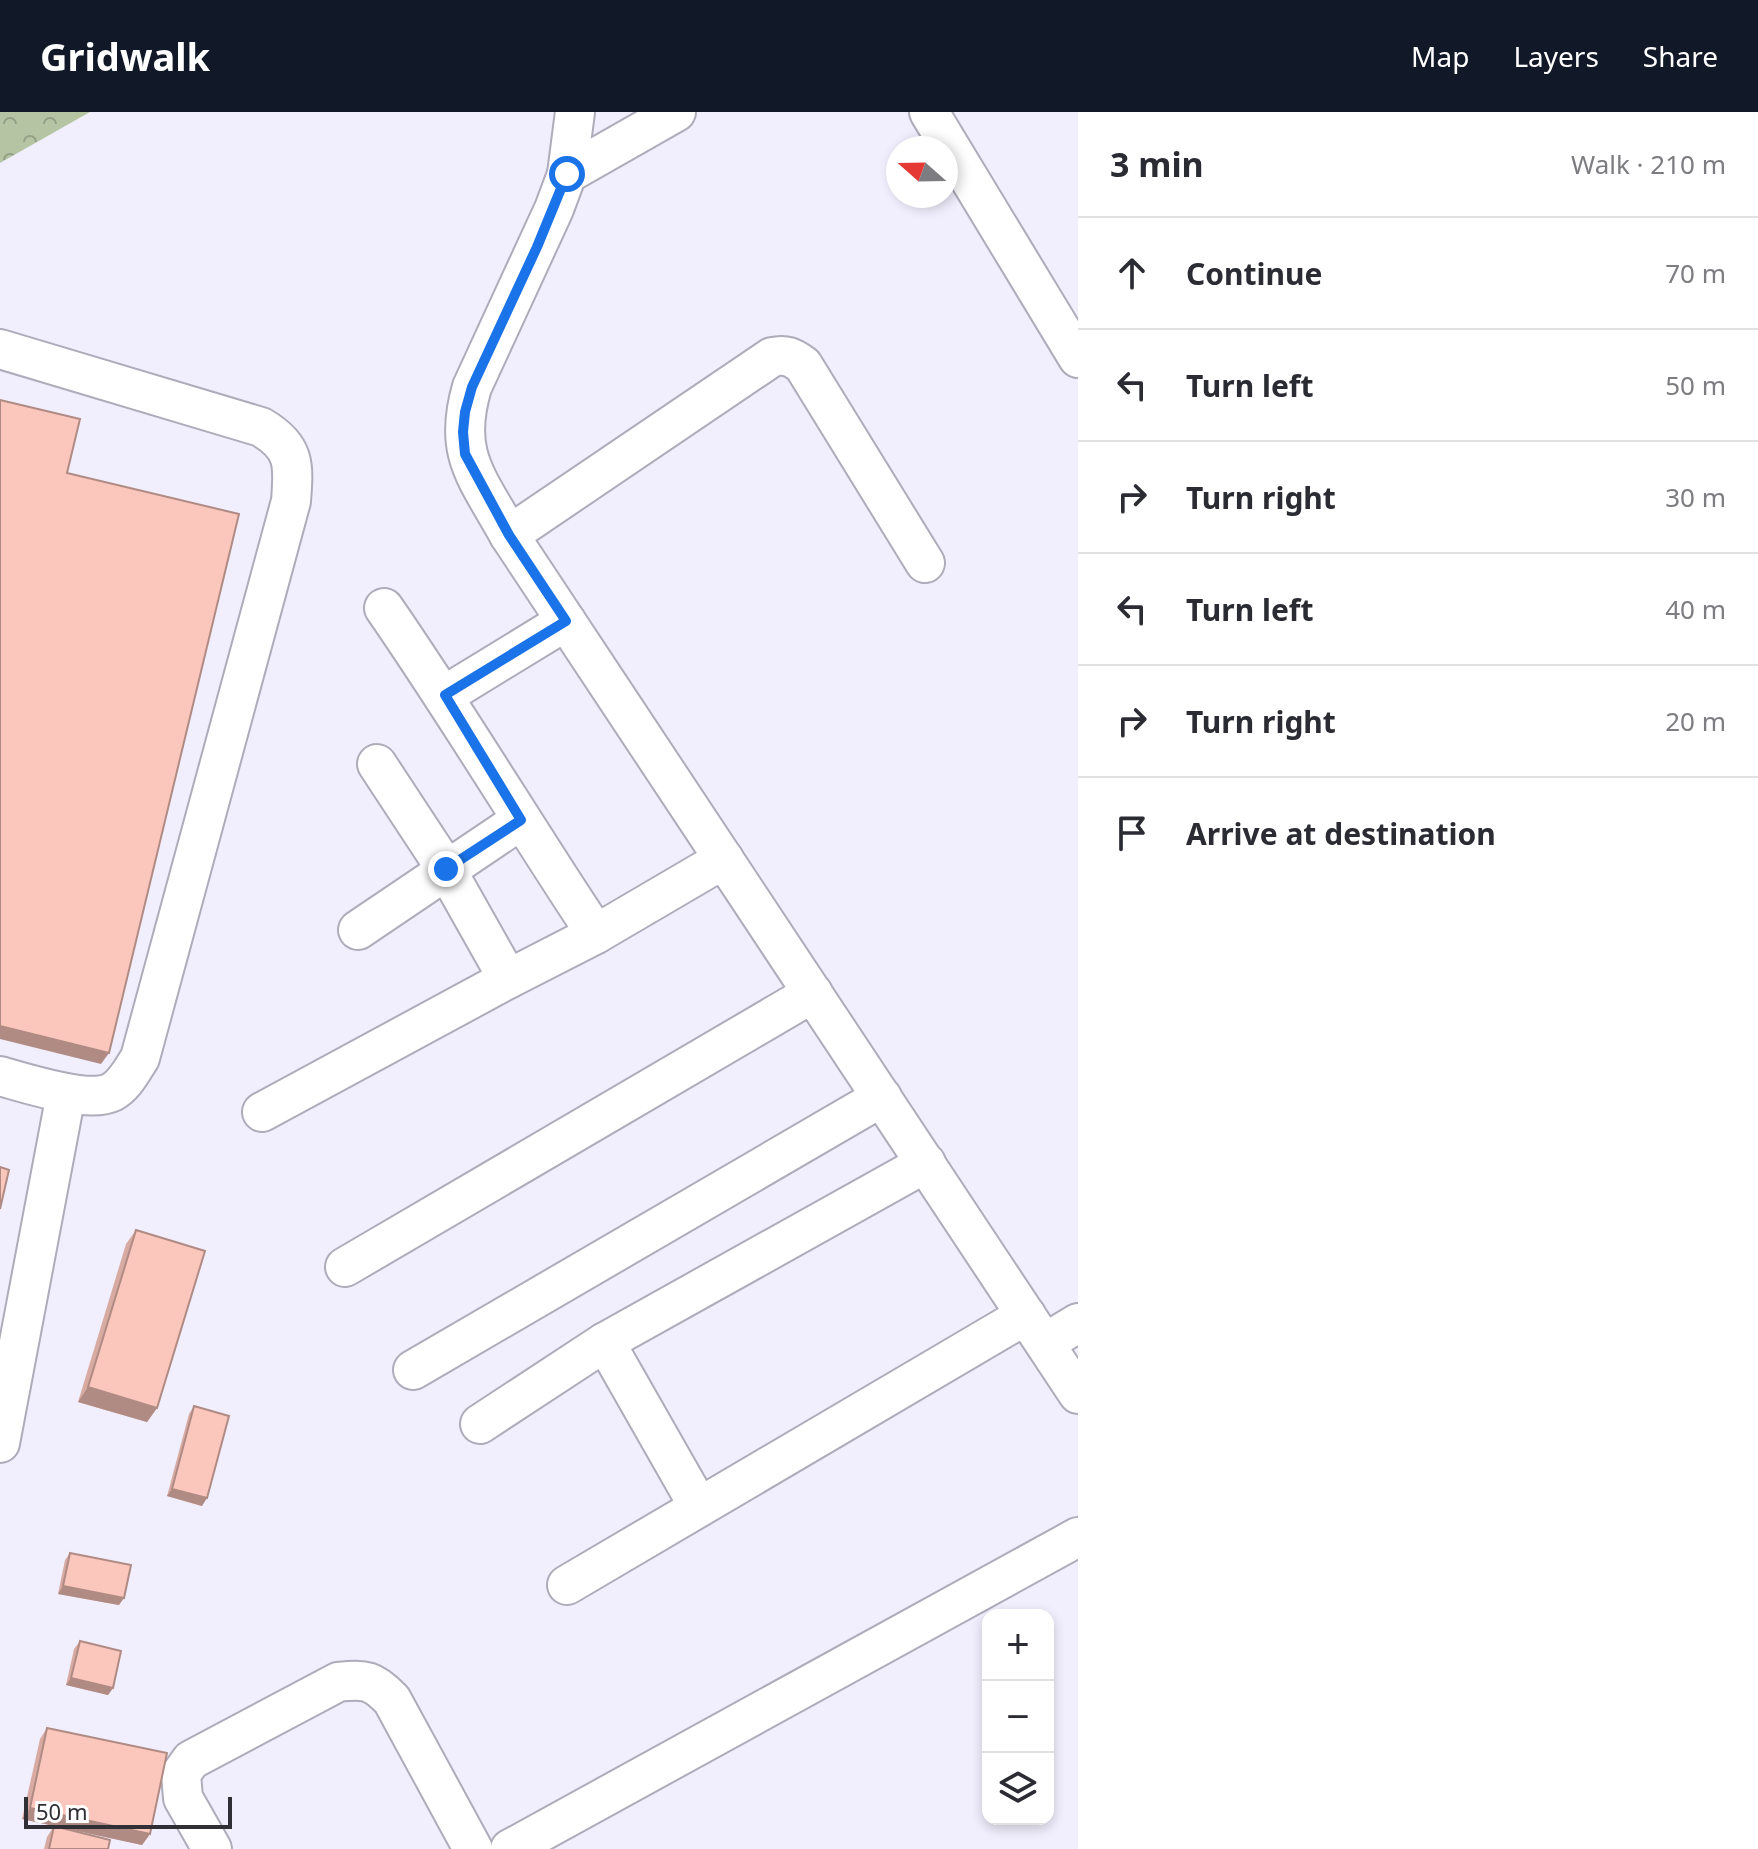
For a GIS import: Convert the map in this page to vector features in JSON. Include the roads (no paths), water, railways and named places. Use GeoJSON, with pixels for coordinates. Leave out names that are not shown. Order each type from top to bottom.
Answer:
{"type":"FeatureCollection","features":[{"type":"Feature","properties":{"kind":"street"},"geometry":{"type":"LineString","coordinates":[[575,112],[567,174],[472,387],[465,412],[465,454],[509,535],[1078,1394]]}},
{"type":"Feature","properties":{"kind":"street"},"geometry":{"type":"LineString","coordinates":[[567,174],[676,112]]}},
{"type":"Feature","properties":{"kind":"street"},"geometry":{"type":"LineString","coordinates":[[929,112],[1078,358]]}},
{"type":"Feature","properties":{"kind":"street"},"geometry":{"type":"LineString","coordinates":[[0,349],[261,427],[281,439],[289,455],[293,477],[291,501],[140,1058],[124,1083],[109,1093],[66,1094],[0,1076]]}},
{"type":"Feature","properties":{"kind":"street"},"geometry":{"type":"LineString","coordinates":[[509,535],[772,357],[781,355],[803,365],[925,563]]}},
{"type":"Feature","properties":{"kind":"street"},"geometry":{"type":"LineString","coordinates":[[384,608],[445,695],[521,820],[596,934]]}},
{"type":"Feature","properties":{"kind":"street"},"geometry":{"type":"LineString","coordinates":[[445,695],[566,621]]}},
{"type":"Feature","properties":{"kind":"street"},"geometry":{"type":"LineString","coordinates":[[377,764],[446,869],[508,979]]}},
{"type":"Feature","properties":{"kind":"street"},"geometry":{"type":"LineString","coordinates":[[358,930],[521,820]]}},
{"type":"Feature","properties":{"kind":"street"},"geometry":{"type":"LineString","coordinates":[[262,1112],[596,934],[724,859]]}},
{"type":"Feature","properties":{"kind":"street"},"geometry":{"type":"LineString","coordinates":[[345,1267],[813,993]]}},
{"type":"Feature","properties":{"kind":"street"},"geometry":{"type":"LineString","coordinates":[[0,1443],[66,1094]]}},
{"type":"Feature","properties":{"kind":"street"},"geometry":{"type":"LineString","coordinates":[[413,1370],[882,1097]]}},
{"type":"Feature","properties":{"kind":"street"},"geometry":{"type":"LineString","coordinates":[[480,1424],[605,1342],[926,1163]]}},
{"type":"Feature","properties":{"kind":"street"},"geometry":{"type":"LineString","coordinates":[[567,1585],[699,1507],[1035,1329],[1078,1323]]}},
{"type":"Feature","properties":{"kind":"street"},"geometry":{"type":"LineString","coordinates":[[605,1342],[699,1507]]}},
{"type":"Feature","properties":{"kind":"street"},"geometry":{"type":"LineString","coordinates":[[510,1849],[1078,1537]]}},
{"type":"Feature","properties":{"kind":"street"},"geometry":{"type":"LineString","coordinates":[[212,1849],[183,1798],[181,1774],[191,1760],[338,1682],[358,1680],[377,1684],[392,1700],[473,1849]]}}]}
